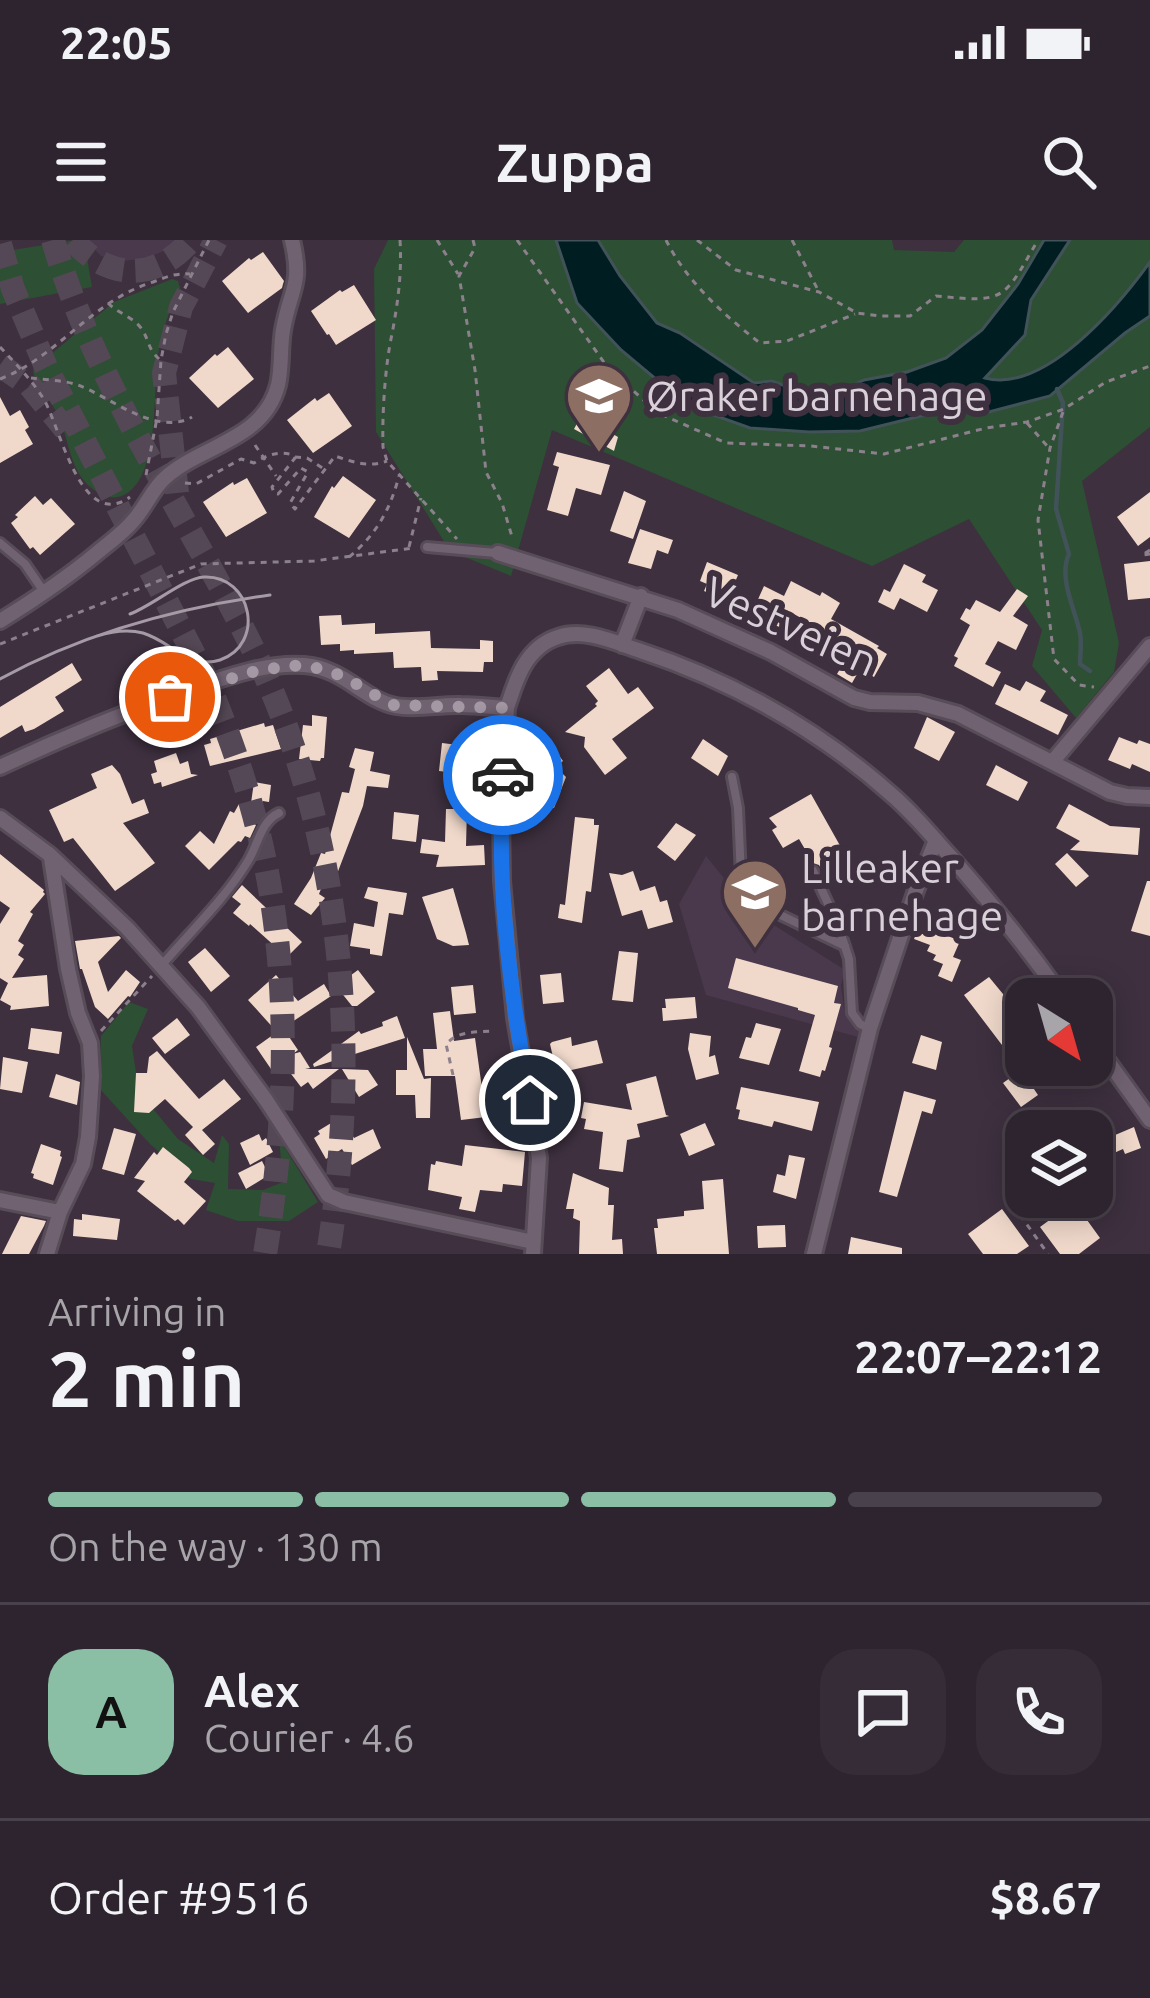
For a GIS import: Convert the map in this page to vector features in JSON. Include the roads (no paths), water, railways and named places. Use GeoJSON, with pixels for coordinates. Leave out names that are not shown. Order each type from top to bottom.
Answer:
{"type":"FeatureCollection","features":[{"type":"Feature","properties":{"kind":"street"},"geometry":{"type":"LineString","coordinates":[[0,621],[132,524],[166,476],[258,419],[278,382],[283,330],[297,280],[292,240]]}},
{"type":"Feature","properties":{"kind":"street","name":"Vestveien"},"geometry":{"type":"LineString","coordinates":[[497,553],[641,596],[732,633],[854,698],[935,706],[980,723],[1110,792],[1150,797]]}},
{"type":"Feature","properties":{"kind":"street"},"geometry":{"type":"LineString","coordinates":[[622,645],[641,596]]}},
{"type":"Feature","properties":{"kind":"street"},"geometry":{"type":"LineString","coordinates":[[0,818],[50,856],[161,966],[226,1044],[328,1195],[533,1248],[537,1138],[515,1018],[502,881],[501,813],[507,708],[524,663],[543,644],[565,634],[579,634],[622,645],[714,678],[780,712],[890,793],[987,897],[1048,978]]}},
{"type":"Feature","properties":{"kind":"street"},"geometry":{"type":"LineString","coordinates":[[1054,761],[1150,646]]}},
{"type":"Feature","properties":{"kind":"street"},"geometry":{"type":"LineString","coordinates":[[0,767],[122,712],[219,680],[286,665],[330,671],[400,707],[507,708]]}},
{"type":"Feature","properties":{"kind":"street"},"geometry":{"type":"LineString","coordinates":[[814,1254],[870,1028],[936,840]]}},
{"type":"Feature","properties":{"kind":"street"},"geometry":{"type":"LineString","coordinates":[[47,1254],[83,1164],[92,1076],[90,1043],[68,970],[50,856]]}},
{"type":"Feature","properties":{"kind":"street"},"geometry":{"type":"LineString","coordinates":[[1113,1068],[1150,1120]]}},
{"type":"Feature","properties":{"kind":"street"},"geometry":{"type":"LineString","coordinates":[[0,1200],[60,1212]]}},
{"type":"Feature","properties":{"kind":"lane"},"geometry":{"type":"LineString","coordinates":[[0,543],[25,564],[44,593]]}},
{"type":"Feature","properties":{"kind":"lane"},"geometry":{"type":"LineString","coordinates":[[427,547],[497,553]]}},
{"type":"Feature","properties":{"kind":"lane"},"geometry":{"type":"LineString","coordinates":[[731,777],[738,808],[741,878],[747,891],[770,910],[845,946]]}},
{"type":"Feature","properties":{"kind":"lane"},"geometry":{"type":"LineString","coordinates":[[161,966],[236,880],[268,820],[279,813]]}},
{"type":"Feature","properties":{"kind":"lane"},"geometry":{"type":"LineString","coordinates":[[812,871],[849,959],[852,1012],[860,1024],[870,1028]]}},
{"type":"Feature","properties":{"kind":"waterway"},"geometry":{"type":"LineString","coordinates":[[1057,389],[1063,403],[1056,509],[1069,554],[1066,583],[1080,633],[1080,664],[1090,671]]}},
{"type":"Feature","properties":{"kind":"tunnel"},"geometry":{"type":"LineString","coordinates":[[53,240],[93,347],[253,649],[284,720],[308,794],[337,945],[343,1022],[343,1100],[328,1254]]}},
{"type":"Feature","properties":{"kind":"tunnel"},"geometry":{"type":"LineString","coordinates":[[73,240],[101,263],[132,271],[163,263],[191,240]]}},
{"type":"Feature","properties":{"kind":"tunnel"},"geometry":{"type":"LineString","coordinates":[[177,493],[164,373],[181,307],[216,240]]}},
{"type":"Feature","properties":{"kind":"tunnel"},"geometry":{"type":"LineString","coordinates":[[0,244],[46,367],[205,676],[254,815],[275,923],[283,1034],[279,1145],[265,1254]]}},
{"type":"Feature","properties":{"kind":"tunnel"},"geometry":{"type":"LineString","coordinates":[[0,365],[30,386],[66,430]]}},
{"type":"Feature","properties":{"kind":"tram line"},"geometry":{"type":"LineString","coordinates":[[97,636],[143,633],[190,658],[209,662],[234,652],[248,626],[242,598],[233,587],[204,577],[130,614]]}},
{"type":"Feature","properties":{"kind":"tram line"},"geometry":{"type":"LineString","coordinates":[[0,679],[64,648],[131,625],[270,595]]}},
{"type":"Feature","properties":{"kind":"place","name":"Øraker barnehage"},"geometry":{"type":"Point","coordinates":[599,455]}},
{"type":"Feature","properties":{"kind":"place","name":"Lilleaker barnehage"},"geometry":{"type":"Point","coordinates":[755,951]}}]}
